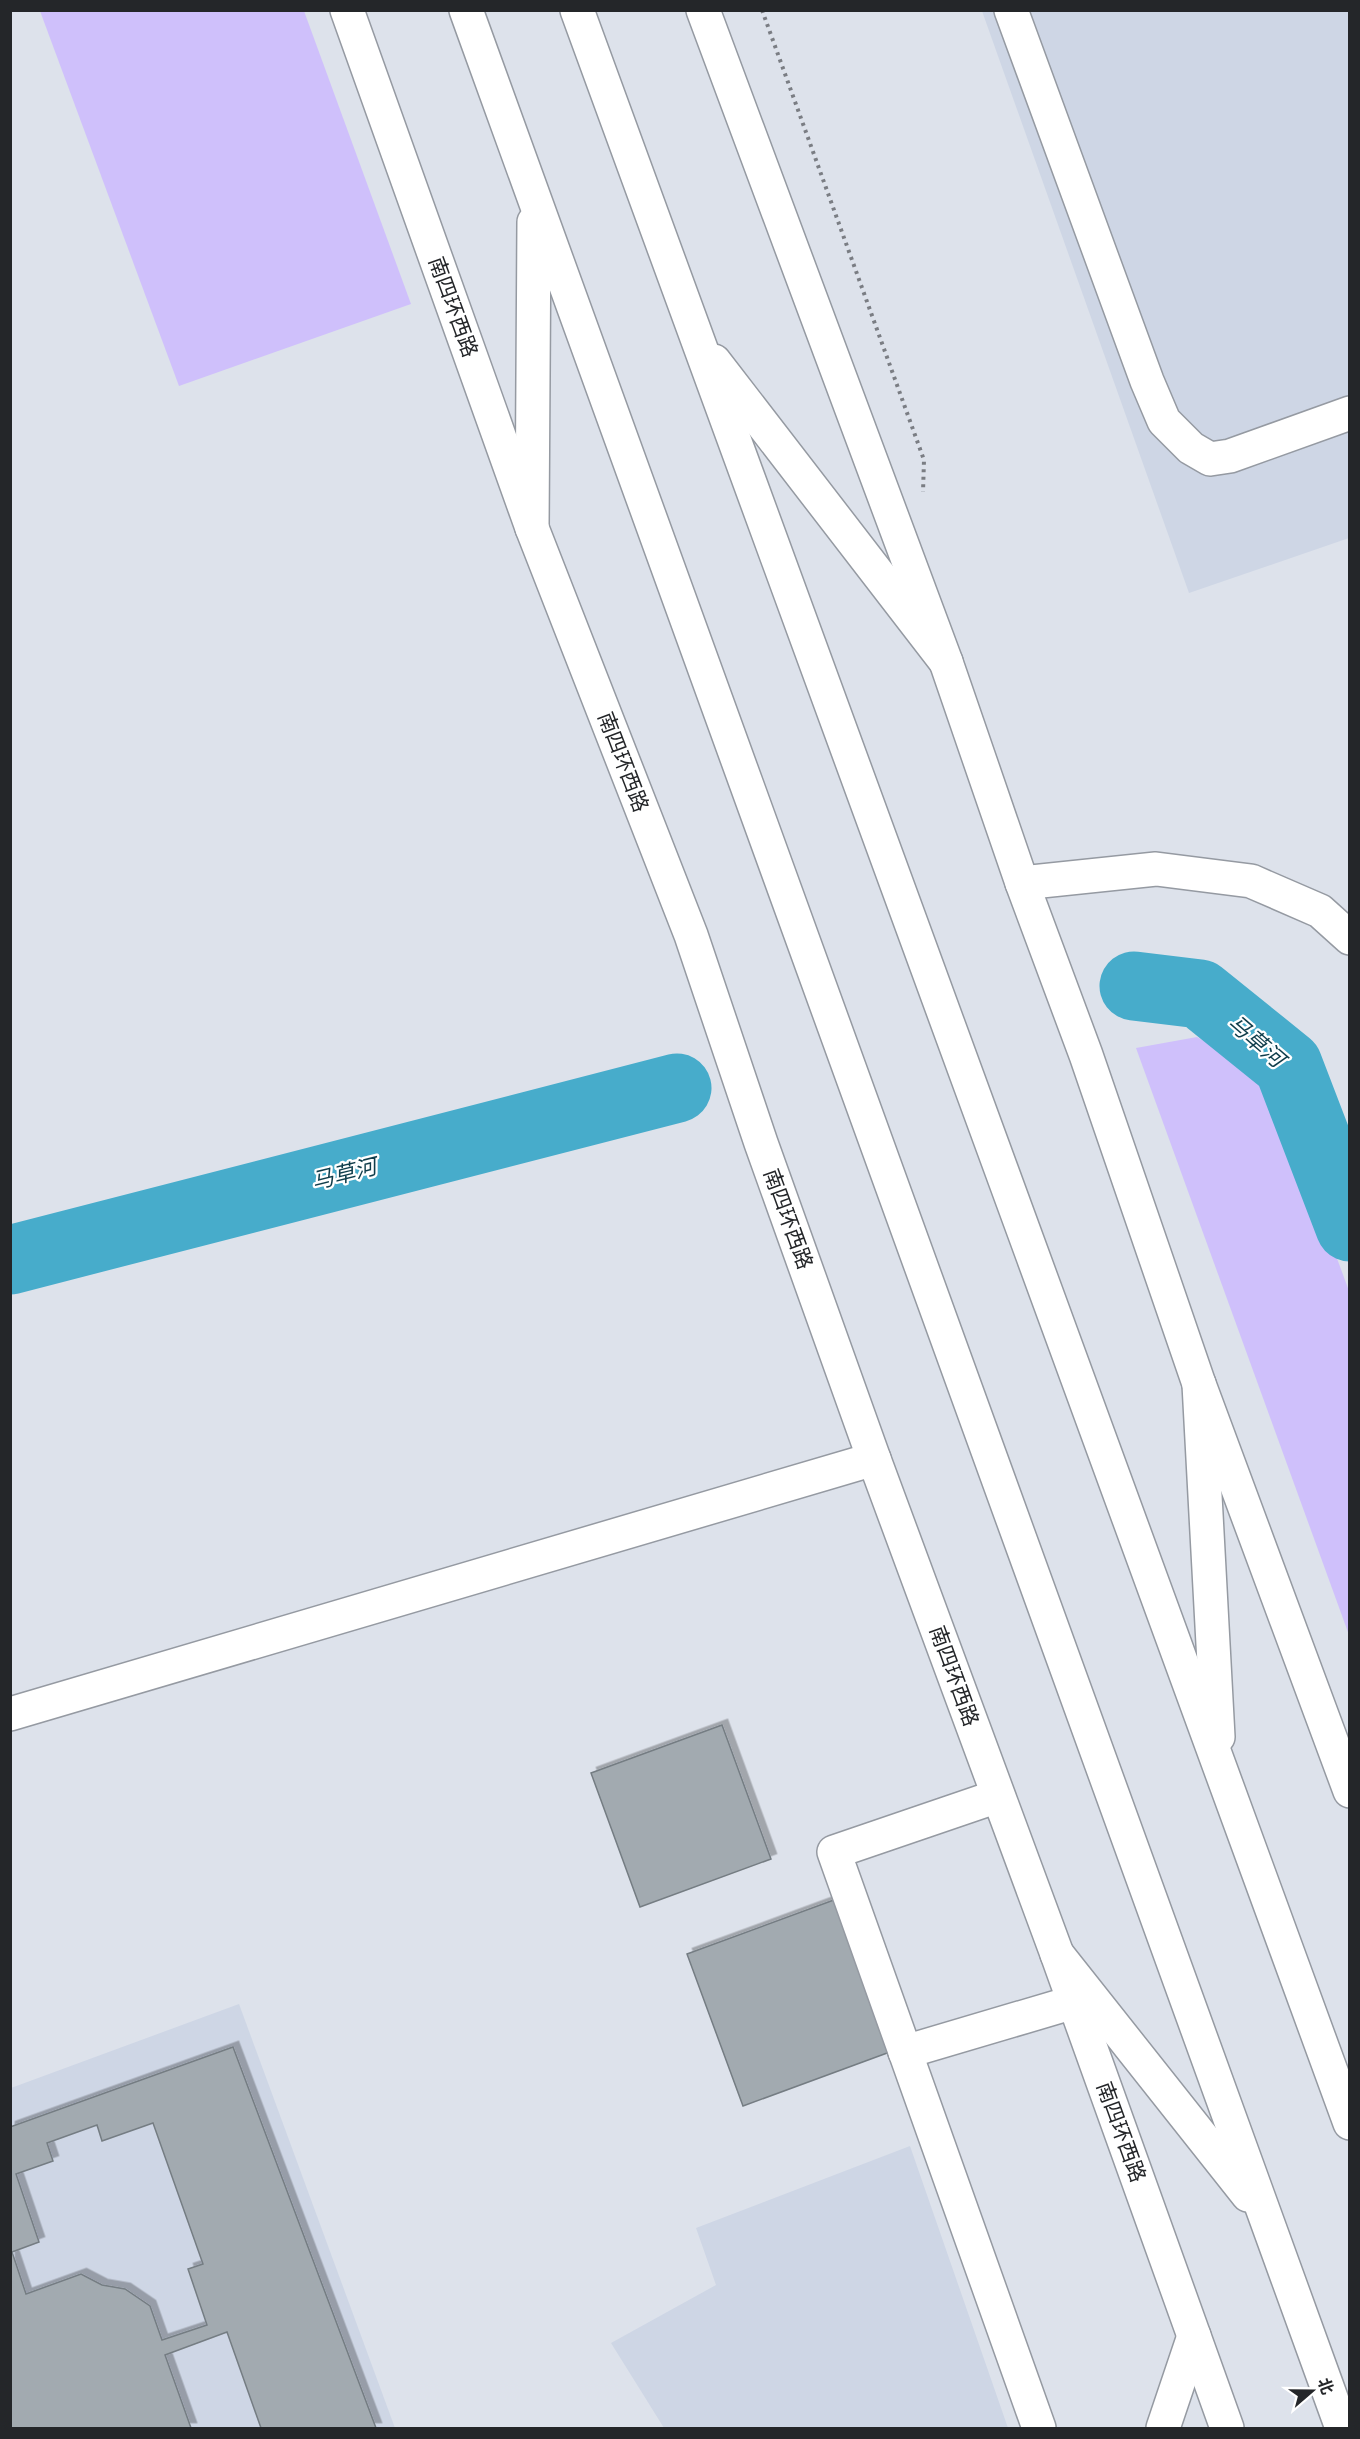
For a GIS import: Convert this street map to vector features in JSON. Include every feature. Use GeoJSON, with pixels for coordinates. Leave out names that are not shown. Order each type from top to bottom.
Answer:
{"type":"FeatureCollection","features":[{"type":"Feature","properties":{"kind":"main road","name":"南四环西路"},"geometry":{"type":"LineString","coordinates":[[347,10],[532,528],[691,935],[761,1143],[874,1459],[1057,1954],[1227,2428]]}},
{"type":"Feature","properties":{"kind":"main road"},"geometry":{"type":"LineString","coordinates":[[466,10],[1342,2428]]}},
{"type":"Feature","properties":{"kind":"main road"},"geometry":{"type":"LineString","coordinates":[[577,10],[1350,2123]]}},
{"type":"Feature","properties":{"kind":"main road"},"geometry":{"type":"LineString","coordinates":[[703,10],[946,662],[1200,1384],[1350,1791]]}},
{"type":"Feature","properties":{"kind":"main road"},"geometry":{"type":"LineString","coordinates":[[1011,10],[1147,381],[1164,421],[1191,448],[1210,459],[1230,456],[1350,413]]}},
{"type":"Feature","properties":{"kind":"main road"},"geometry":{"type":"LineString","coordinates":[[532,528],[534,200]]}},
{"type":"Feature","properties":{"kind":"main road"},"geometry":{"type":"LineString","coordinates":[[696,337],[946,662]]}},
{"type":"Feature","properties":{"kind":"main road"},"geometry":{"type":"LineString","coordinates":[[1022,883],[1156,869],[1251,881],[1320,911],[1350,938]]}},
{"type":"Feature","properties":{"kind":"main road"},"geometry":{"type":"LineString","coordinates":[[1200,1384],[1220,1772]]}},
{"type":"Feature","properties":{"kind":"main road"},"geometry":{"type":"LineString","coordinates":[[10,1714],[874,1459]]}},
{"type":"Feature","properties":{"kind":"main road"},"geometry":{"type":"LineString","coordinates":[[998,1796],[834,1852],[1039,2428]]}},
{"type":"Feature","properties":{"kind":"main road"},"geometry":{"type":"LineString","coordinates":[[1057,1954],[1266,2218]]}},
{"type":"Feature","properties":{"kind":"main road"},"geometry":{"type":"LineString","coordinates":[[905,2052],[1074,2002]]}},
{"type":"Feature","properties":{"kind":"main road"},"geometry":{"type":"LineString","coordinates":[[1163,2428],[1194,2336]]}},
{"type":"Feature","properties":{"kind":"path"},"geometry":{"type":"LineString","coordinates":[[762,10],[924,460],[923,496]]}},
{"type":"Feature","properties":{"kind":"shaded area"},"geometry":{"type":"Polygon","coordinates":[[[40,11],[304,11],[411,304],[179,386],[40,11]]]}},
{"type":"Feature","properties":{"kind":"shaded area"},"geometry":{"type":"Polygon","coordinates":[[[982,11],[1349,11],[1349,538],[1189,593],[982,11]]]}},
{"type":"Feature","properties":{"kind":"shaded area"},"geometry":{"type":"Polygon","coordinates":[[[1197,1037],[1267,1077],[1285,1117],[1349,1291],[1349,1635],[1136,1048],[1197,1037]]]}},
{"type":"Feature","properties":{"kind":"shaded area"},"geometry":{"type":"Polygon","coordinates":[[[239,2004],[395,2428],[11,2428],[11,2088],[239,2004]]]}},
{"type":"Feature","properties":{"kind":"shaded area"},"geometry":{"type":"Polygon","coordinates":[[[910,2146],[1008,2428],[664,2428],[611,2343],[716,2285],[696,2228],[910,2146]]]}},
{"type":"Feature","properties":{"kind":"building"},"geometry":{"type":"Polygon","coordinates":[[[722,1725],[771,1859],[640,1907],[591,1773],[722,1725]]]}},
{"type":"Feature","properties":{"kind":"building"},"geometry":{"type":"Polygon","coordinates":[[[842,1897],[898,2049],[743,2106],[687,1954],[842,1897]]]}},
{"type":"Feature","properties":{"kind":"building"},"geometry":{"type":"Polygon","coordinates":[[[233,2047],[376,2428],[261,2428],[227,2332],[165,2355],[191,2428],[10,2428],[10,2127],[233,2047]],[[153,2123],[102,2141],[97,2125],[47,2143],[53,2161],[16,2174],[39,2242],[12,2252],[26,2294],[81,2274],[102,2285],[125,2289],[150,2306],[162,2340],[207,2325],[188,2269],[203,2264],[153,2123]]]}},
{"type":"Feature","properties":{"kind":"waterway","name":"马草河"},"geometry":{"type":"LineString","coordinates":[[1134,986],[1200,994],[1288,1065],[1350,1227]]}},
{"type":"Feature","properties":{"kind":"waterway","name":"马草河"},"geometry":{"type":"LineString","coordinates":[[10,1260],[677,1088]]}}]}
